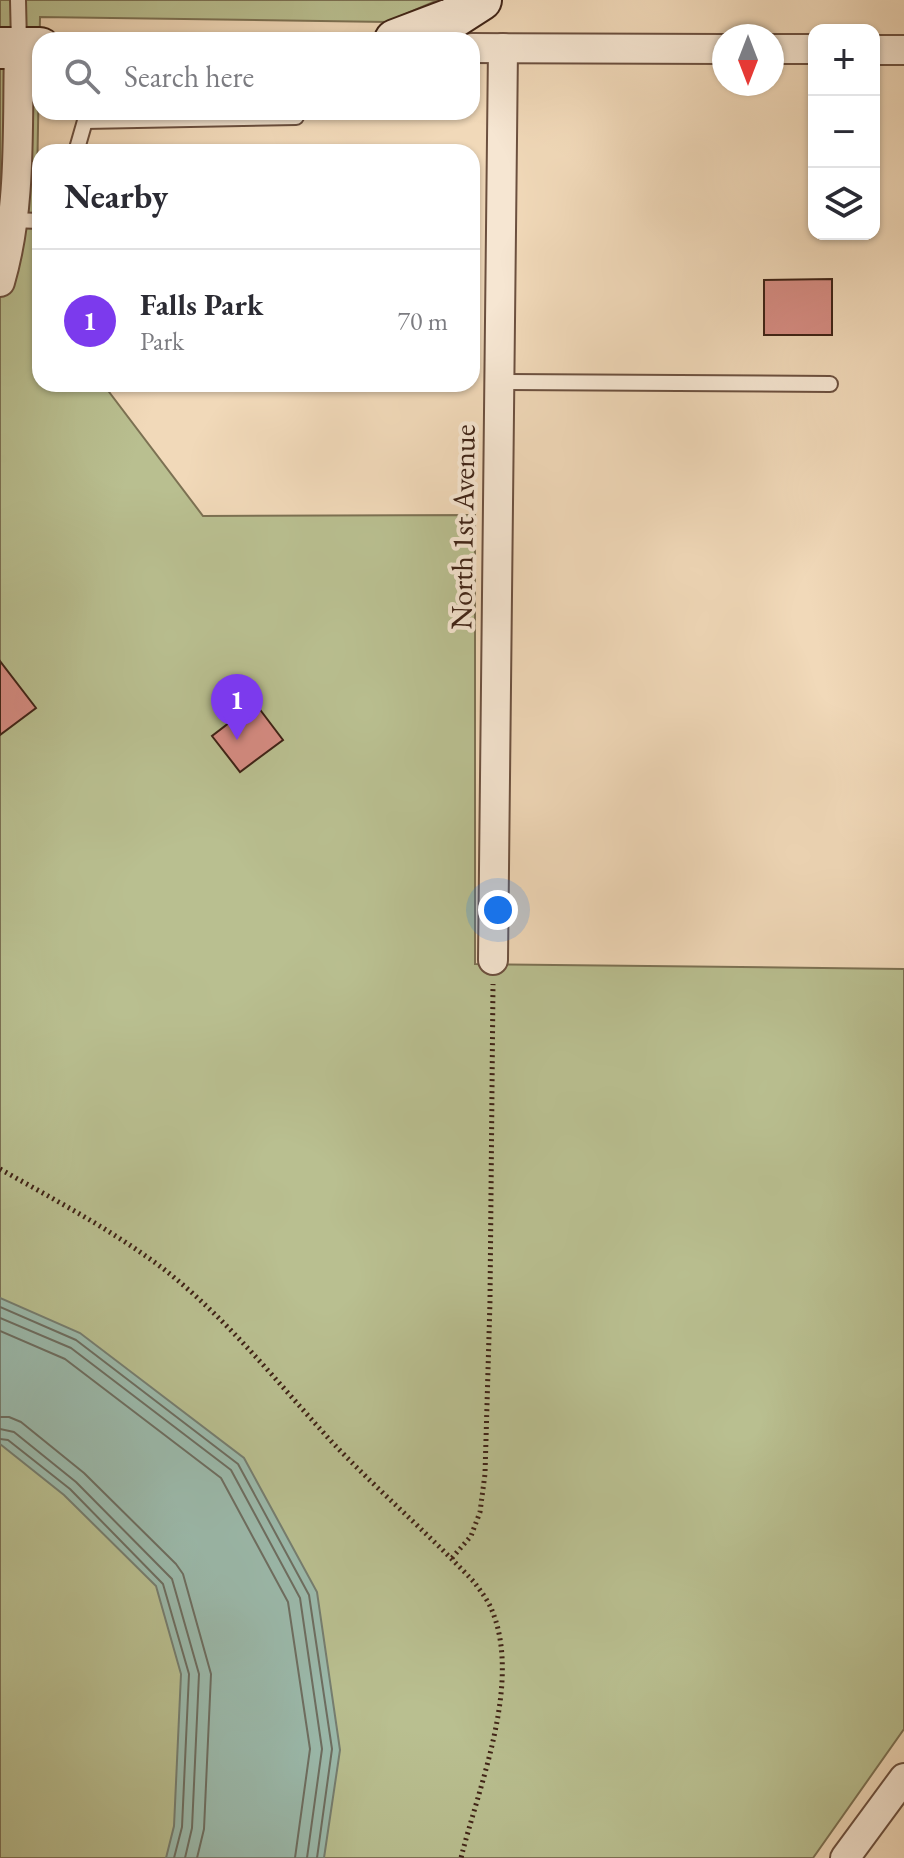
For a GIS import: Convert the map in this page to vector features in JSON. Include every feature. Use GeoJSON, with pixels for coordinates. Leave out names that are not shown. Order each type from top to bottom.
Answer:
{"type":"FeatureCollection","features":[{"type":"Feature","properties":{"kind":"street"},"geometry":{"type":"LineString","coordinates":[[416,32],[453,18],[481,0]]}},
{"type":"Feature","properties":{"kind":"street"},"geometry":{"type":"LineString","coordinates":[[0,282],[26,221],[16,195],[20,48]]}},
{"type":"Feature","properties":{"kind":"street"},"geometry":{"type":"LineString","coordinates":[[480,48],[712,49]]}},
{"type":"Feature","properties":{"kind":"street","name":"North 1st Avenue"},"geometry":{"type":"LineString","coordinates":[[493,960],[503,48]]}},
{"type":"Feature","properties":{"kind":"street"},"geometry":{"type":"LineString","coordinates":[[784,49],[808,49]]}},
{"type":"Feature","properties":{"kind":"street"},"geometry":{"type":"LineString","coordinates":[[880,50],[904,50]]}},
{"type":"Feature","properties":{"kind":"street"},"geometry":{"type":"LineString","coordinates":[[845,1858],[904,1778]]}},
{"type":"Feature","properties":{"kind":"lane"},"geometry":{"type":"LineString","coordinates":[[18,0],[20,48]]}},
{"type":"Feature","properties":{"kind":"lane"},"geometry":{"type":"LineString","coordinates":[[78,144],[85,120]]}},
{"type":"Feature","properties":{"kind":"lane"},"geometry":{"type":"LineString","coordinates":[[499,382],[830,384]]}},
{"type":"Feature","properties":{"kind":"path"},"geometry":{"type":"LineString","coordinates":[[452,1558],[471,1536],[480,1512],[485,1474],[493,960]]}},
{"type":"Feature","properties":{"kind":"path"},"geometry":{"type":"LineString","coordinates":[[0,1169],[98,1223],[207,1305],[387,1498],[452,1558],[491,1606],[500,1635],[499,1705],[492,1749],[461,1858]]}},
{"type":"Feature","properties":{"kind":"green space"},"geometry":{"type":"Polygon","coordinates":[[[0,0],[438,0],[387,22],[40,17],[40,32],[32,32],[32,120],[38,120],[38,144],[32,144],[32,392],[109,392],[203,516],[475,515],[475,964],[904,969],[904,1729],[813,1858],[0,1858],[0,0]]]}},
{"type":"Feature","properties":{"kind":"water"},"geometry":{"type":"Polygon","coordinates":[[[0,1298],[80,1333],[244,1458],[317,1592],[340,1750],[324,1858],[166,1858],[174,1826],[181,1674],[156,1586],[64,1495],[0,1444],[0,1298]]]}},
{"type":"Feature","properties":{"kind":"building"},"geometry":{"type":"Polygon","coordinates":[[[832,279],[832,335],[764,335],[764,280],[832,279]]]}},
{"type":"Feature","properties":{"kind":"building"},"geometry":{"type":"Polygon","coordinates":[[[0,661],[36,708],[0,735],[0,661]]]}},
{"type":"Feature","properties":{"kind":"building"},"geometry":{"type":"Polygon","coordinates":[[[255,703],[283,740],[240,772],[212,736],[255,703]]]}},
{"type":"Feature","properties":{"kind":"place","name":"Falls Park"},"geometry":{"type":"Point","coordinates":[237,740]}}]}
